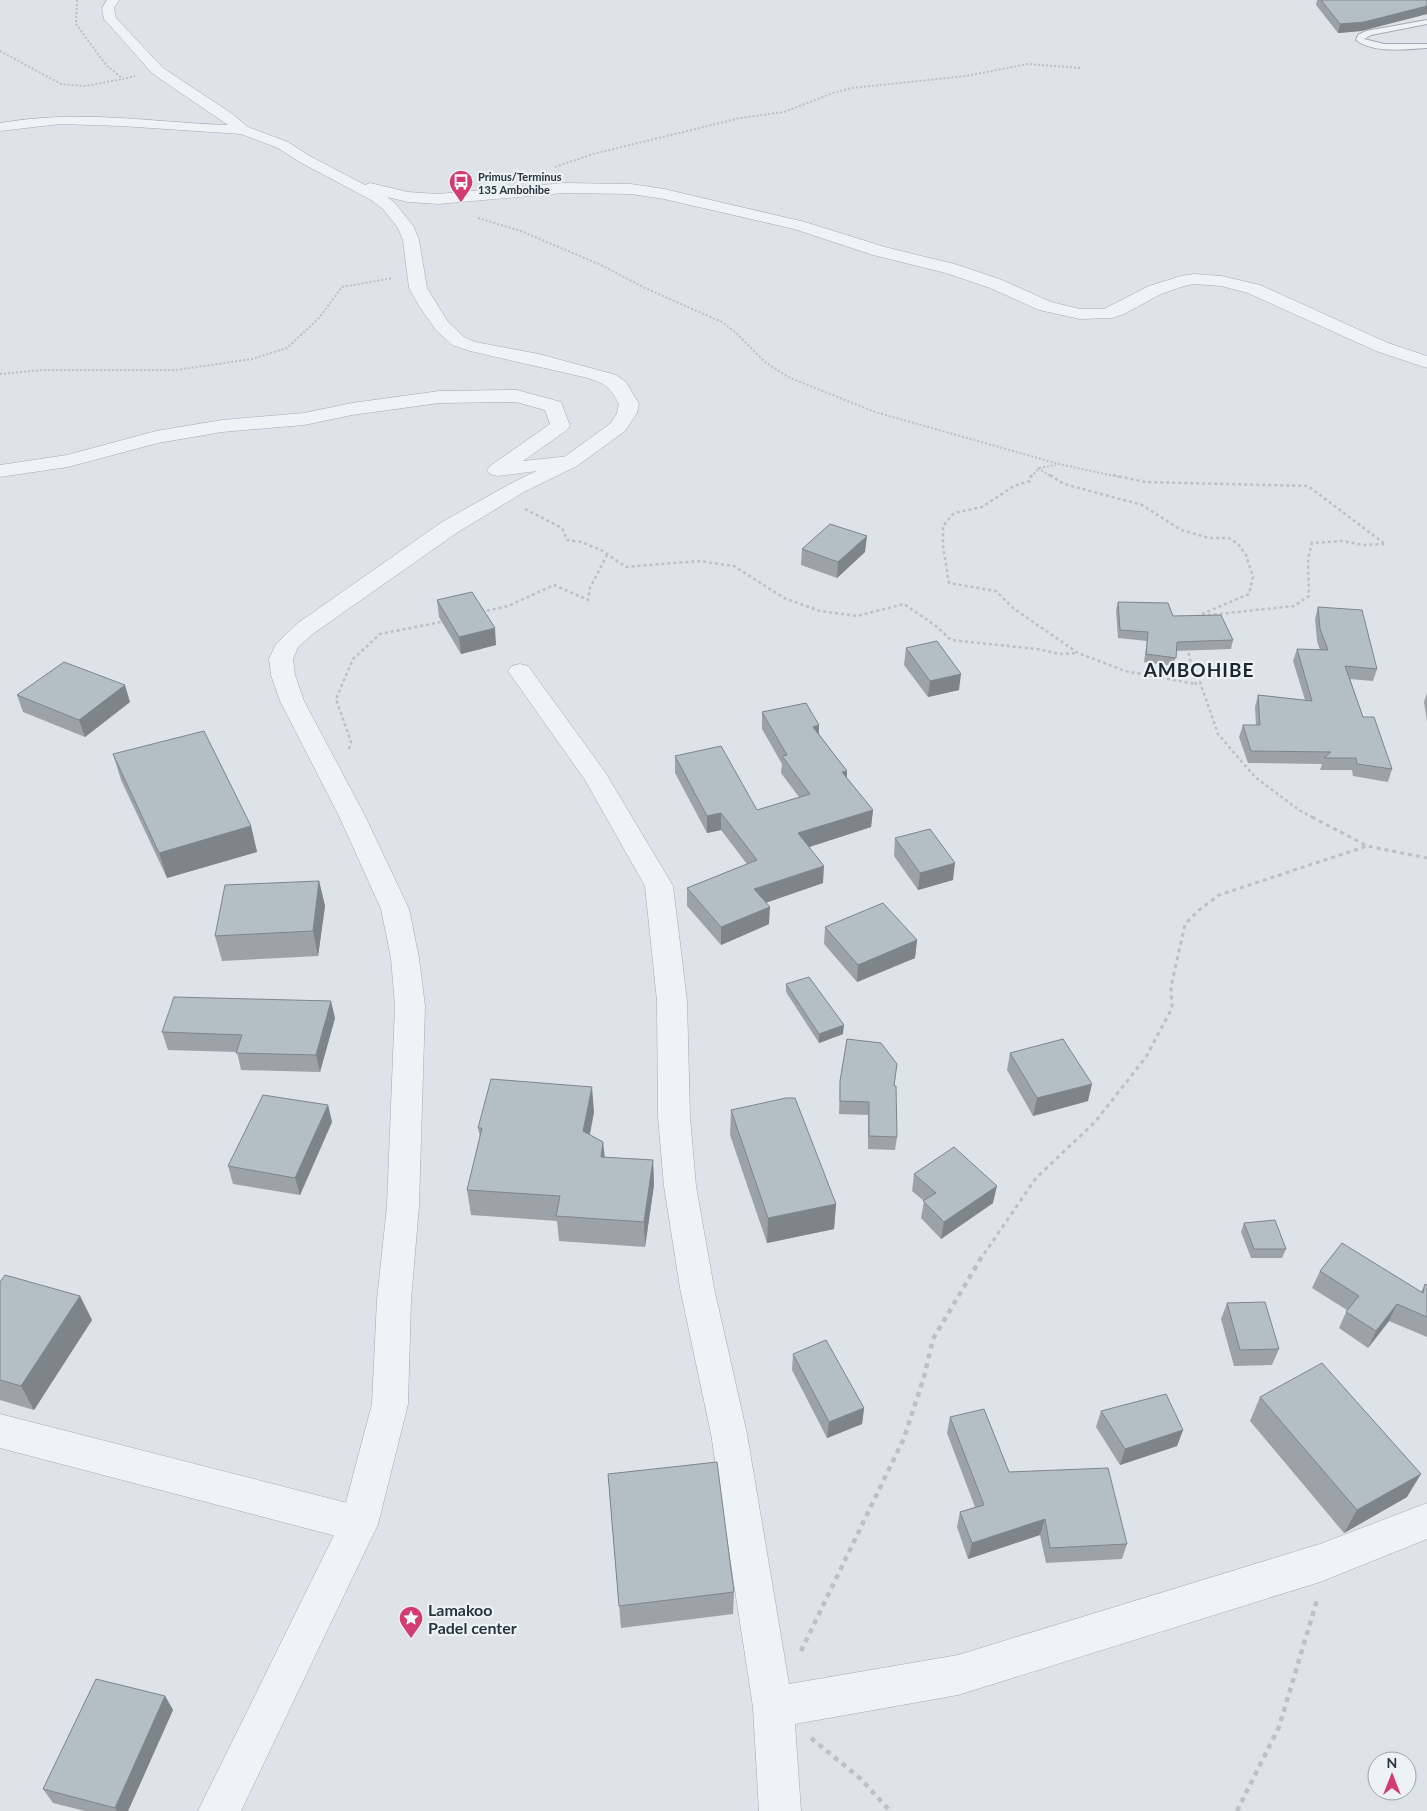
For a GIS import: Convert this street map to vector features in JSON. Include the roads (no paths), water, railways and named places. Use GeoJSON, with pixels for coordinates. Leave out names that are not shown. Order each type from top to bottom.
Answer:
{"type":"FeatureCollection","features":[{"type":"Feature","properties":{"kind":"street"},"geometry":{"type":"LineString","coordinates":[[113,0],[108,8],[110,19],[158,71],[226,116],[243,130],[283,145],[302,158],[355,184],[389,206],[406,227],[412,240],[418,288],[442,326],[458,341],[470,346],[540,360],[609,379],[619,386],[629,404],[627,413],[618,427],[570,462],[517,488],[419,548],[306,628],[284,651],[281,659],[283,676],[292,701],[334,782],[395,909],[405,958],[410,1006],[403,1206],[394,1300],[390,1404],[359,1524],[219,1811]]}},
{"type":"Feature","properties":{"kind":"street"},"geometry":{"type":"LineString","coordinates":[[0,127],[40,121],[97,120],[243,130]]}},
{"type":"Feature","properties":{"kind":"street"},"geometry":{"type":"LineString","coordinates":[[355,184],[408,197],[425,198],[447,198],[564,188],[632,189],[664,194],[781,220],[879,251],[952,268],[996,284],[1045,306],[1080,314],[1106,314],[1118,310],[1155,290],[1181,281],[1194,279],[1221,281],[1254,288],[1382,348],[1427,362]]}},
{"type":"Feature","properties":{"kind":"street"},"geometry":{"type":"LineString","coordinates":[[0,471],[68,461],[156,437],[222,426],[304,419],[352,409],[439,397],[518,396],[554,406],[560,426],[497,470],[570,462]]}},
{"type":"Feature","properties":{"kind":"street"},"geometry":{"type":"LineString","coordinates":[[520,671],[596,778],[659,886],[672,1001],[674,1117],[680,1186],[697,1288],[729,1434],[773,1707],[780,1811]]}},
{"type":"Feature","properties":{"kind":"street"},"geometry":{"type":"LineString","coordinates":[[0,1431],[359,1524]]}},
{"type":"Feature","properties":{"kind":"street"},"geometry":{"type":"LineString","coordinates":[[773,1707],[958,1675],[1320,1564],[1427,1521]]}},
{"type":"Feature","properties":{"kind":"lane"},"geometry":{"type":"LineString","coordinates":[[1427,22],[1370,33],[1361,37],[1360,40],[1367,44],[1388,46],[1427,46]]}},
{"type":"Feature","properties":{"kind":"place","name":"Primus/Terminus 135 Ambohibe"},"geometry":{"type":"Point","coordinates":[461,203]}},
{"type":"Feature","properties":{"kind":"place","name":"Lamakoo Padel center"},"geometry":{"type":"Point","coordinates":[411,1639]}},
{"type":"Feature","properties":{"kind":"district","name":"AMBOHIBE"},"geometry":{"type":"Point","coordinates":[1199,669]}}]}
